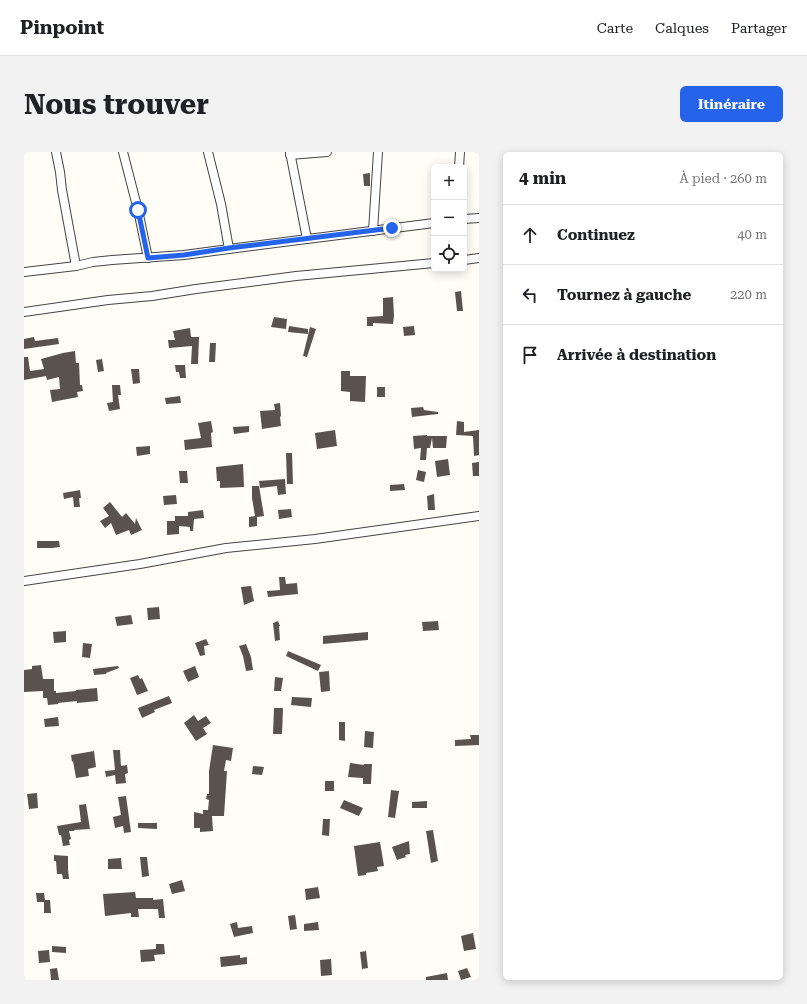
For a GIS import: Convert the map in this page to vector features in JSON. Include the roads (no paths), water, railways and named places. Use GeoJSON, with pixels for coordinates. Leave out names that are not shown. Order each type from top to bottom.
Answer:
{"type":"FeatureCollection","features":[{"type":"Feature","properties":{"kind":"street"},"geometry":{"type":"LineString","coordinates":[[56,152],[76,266]]}},
{"type":"Feature","properties":{"kind":"street"},"geometry":{"type":"LineString","coordinates":[[123,152],[138,210],[148,258]]}},
{"type":"Feature","properties":{"kind":"street"},"geometry":{"type":"LineString","coordinates":[[208,152],[221,204],[229,248]]}},
{"type":"Feature","properties":{"kind":"street"},"geometry":{"type":"LineString","coordinates":[[307,239],[290,153],[327,152]]}},
{"type":"Feature","properties":{"kind":"street"},"geometry":{"type":"LineString","coordinates":[[373,231],[378,152]]}},
{"type":"Feature","properties":{"kind":"street"},"geometry":{"type":"LineString","coordinates":[[459,164],[460,152]]}},
{"type":"Feature","properties":{"kind":"street"},"geometry":{"type":"LineString","coordinates":[[467,219],[479,218]]}},
{"type":"Feature","properties":{"kind":"street"},"geometry":{"type":"LineString","coordinates":[[24,272],[76,266],[93,262],[184,255],[229,248],[431,223]]}},
{"type":"Feature","properties":{"kind":"street"},"geometry":{"type":"LineString","coordinates":[[467,260],[479,258]]}},
{"type":"Feature","properties":{"kind":"street"},"geometry":{"type":"LineString","coordinates":[[24,312],[296,276],[431,263]]}},
{"type":"Feature","properties":{"kind":"street"},"geometry":{"type":"LineString","coordinates":[[24,581],[140,564],[226,548],[315,539],[479,516]]}}]}
